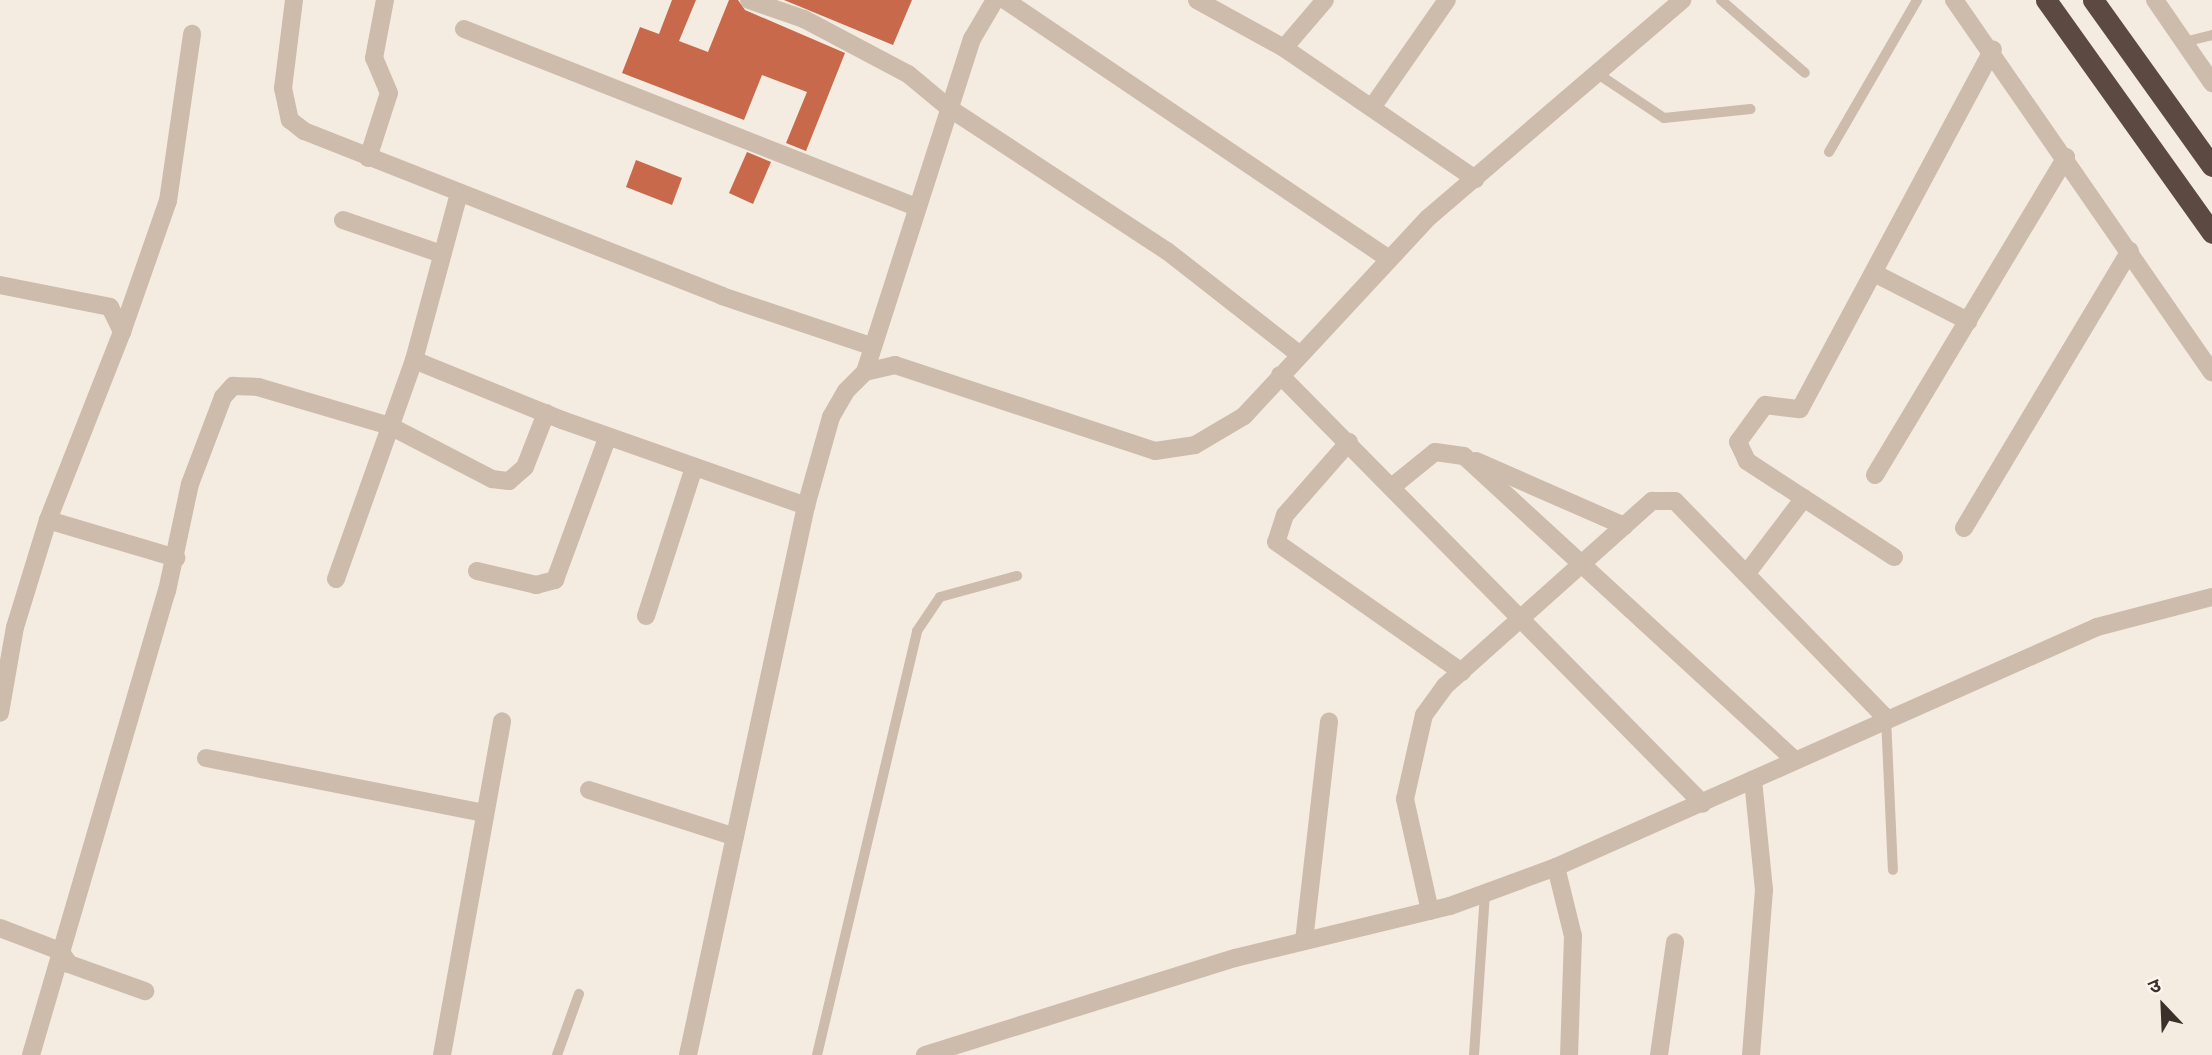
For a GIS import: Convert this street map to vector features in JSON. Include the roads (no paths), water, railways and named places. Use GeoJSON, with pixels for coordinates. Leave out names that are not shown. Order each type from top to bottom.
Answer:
{"type":"FeatureCollection","features":[{"type":"Feature","properties":{"kind":"highway"},"geometry":{"type":"LineString","coordinates":[[2046,0],[2212,233]]}},
{"type":"Feature","properties":{"kind":"highway"},"geometry":{"type":"LineString","coordinates":[[2093,0],[2212,166]]}},
{"type":"Feature","properties":{"kind":"street"},"geometry":{"type":"LineString","coordinates":[[294,0],[283,88],[290,120],[368,158],[871,346]]}},
{"type":"Feature","properties":{"kind":"street"},"geometry":{"type":"LineString","coordinates":[[368,158],[389,93],[374,58],[385,0]]}},
{"type":"Feature","properties":{"kind":"street"},"geometry":{"type":"LineString","coordinates":[[749,0],[851,42],[908,74],[949,107],[1156,244],[1299,354]]}},
{"type":"Feature","properties":{"kind":"street"},"geometry":{"type":"LineString","coordinates":[[688,1055],[806,506],[831,417],[865,372],[871,346],[972,39],[995,0]]}},
{"type":"Feature","properties":{"kind":"street"},"geometry":{"type":"LineString","coordinates":[[1005,0],[1387,258]]}},
{"type":"Feature","properties":{"kind":"street"},"geometry":{"type":"LineString","coordinates":[[1197,0],[1284,48],[1373,106],[1475,179]]}},
{"type":"Feature","properties":{"kind":"street"},"geometry":{"type":"LineString","coordinates":[[1284,48],[1325,0]]}},
{"type":"Feature","properties":{"kind":"street"},"geometry":{"type":"LineString","coordinates":[[1373,106],[1447,0]]}},
{"type":"Feature","properties":{"kind":"street"},"geometry":{"type":"LineString","coordinates":[[865,372],[895,365],[1155,451],[1205,440],[1244,416],[1387,258],[1682,0]]}},
{"type":"Feature","properties":{"kind":"street"},"geometry":{"type":"LineString","coordinates":[[1954,0],[1993,49],[2212,372]]}},
{"type":"Feature","properties":{"kind":"street"},"geometry":{"type":"LineString","coordinates":[[2155,0],[2212,83]]}},
{"type":"Feature","properties":{"kind":"street"},"geometry":{"type":"LineString","coordinates":[[464,29],[917,207]]}},
{"type":"Feature","properties":{"kind":"street"},"geometry":{"type":"LineString","coordinates":[[0,713],[15,627],[48,520],[122,332],[168,201],[192,34]]}},
{"type":"Feature","properties":{"kind":"street"},"geometry":{"type":"LineString","coordinates":[[1894,556],[1747,461],[1738,442],[1765,405],[1793,413],[1800,409],[1993,49]]}},
{"type":"Feature","properties":{"kind":"street"},"geometry":{"type":"LineString","coordinates":[[1875,475],[2066,157]]}},
{"type":"Feature","properties":{"kind":"street"},"geometry":{"type":"LineString","coordinates":[[336,579],[414,360],[458,193]]}},
{"type":"Feature","properties":{"kind":"street"},"geometry":{"type":"LineString","coordinates":[[342,220],[442,254]]}},
{"type":"Feature","properties":{"kind":"street"},"geometry":{"type":"LineString","coordinates":[[1964,528],[2130,251]]}},
{"type":"Feature","properties":{"kind":"street"},"geometry":{"type":"LineString","coordinates":[[1874,273],[1968,321]]}},
{"type":"Feature","properties":{"kind":"street"},"geometry":{"type":"LineString","coordinates":[[0,285],[110,307],[122,332]]}},
{"type":"Feature","properties":{"kind":"street"},"geometry":{"type":"LineString","coordinates":[[414,360],[546,413],[806,506]]}},
{"type":"Feature","properties":{"kind":"street"},"geometry":{"type":"LineString","coordinates":[[1280,375],[1393,486],[1703,804]]}},
{"type":"Feature","properties":{"kind":"street"},"geometry":{"type":"LineString","coordinates":[[31,1055],[176,558],[190,484],[233,386],[390,426],[492,479],[509,481],[525,467],[546,413]]}},
{"type":"Feature","properties":{"kind":"street"},"geometry":{"type":"LineString","coordinates":[[477,571],[536,585],[555,580],[608,436]]}},
{"type":"Feature","properties":{"kind":"street"},"geometry":{"type":"LineString","coordinates":[[1349,442],[1285,515],[1276,542],[1462,672]]}},
{"type":"Feature","properties":{"kind":"street"},"geometry":{"type":"LineString","coordinates":[[1393,486],[1435,452],[1464,456],[1625,526]]}},
{"type":"Feature","properties":{"kind":"street"},"geometry":{"type":"LineString","coordinates":[[1464,456],[1794,760]]}},
{"type":"Feature","properties":{"kind":"street"},"geometry":{"type":"LineString","coordinates":[[646,616],[694,467]]}},
{"type":"Feature","properties":{"kind":"street"},"geometry":{"type":"LineString","coordinates":[[1747,573],[1804,498]]}},
{"type":"Feature","properties":{"kind":"street"},"geometry":{"type":"LineString","coordinates":[[1430,911],[1405,799],[1407,771],[1424,715],[1462,672],[1583,566],[1652,501],[1675,501],[1886,718]]}},
{"type":"Feature","properties":{"kind":"street"},"geometry":{"type":"LineString","coordinates":[[48,520],[176,558]]}},
{"type":"Feature","properties":{"kind":"street"},"geometry":{"type":"LineString","coordinates":[[925,1055],[1304,942],[1430,911],[1485,894],[1556,867],[1703,804],[1886,718],[2097,627],[2212,597]]}},
{"type":"Feature","properties":{"kind":"street"},"geometry":{"type":"LineString","coordinates":[[442,1055],[502,720]]}},
{"type":"Feature","properties":{"kind":"street"},"geometry":{"type":"LineString","coordinates":[[1304,942],[1329,721]]}},
{"type":"Feature","properties":{"kind":"street"},"geometry":{"type":"LineString","coordinates":[[206,758],[485,813]]}},
{"type":"Feature","properties":{"kind":"street"},"geometry":{"type":"LineString","coordinates":[[1751,1055],[1764,890],[1753,780]]}},
{"type":"Feature","properties":{"kind":"street"},"geometry":{"type":"LineString","coordinates":[[589,790],[735,837]]}},
{"type":"Feature","properties":{"kind":"street"},"geometry":{"type":"LineString","coordinates":[[1556,867],[1573,936],[1569,1055]]}},
{"type":"Feature","properties":{"kind":"street"},"geometry":{"type":"LineString","coordinates":[[0,928],[60,951],[69,964],[145,992]]}},
{"type":"Feature","properties":{"kind":"street"},"geometry":{"type":"LineString","coordinates":[[1659,1055],[1675,942]]}},
{"type":"Feature","properties":{"kind":"lane"},"geometry":{"type":"LineString","coordinates":[[1721,0],[1805,74]]}},
{"type":"Feature","properties":{"kind":"lane"},"geometry":{"type":"LineString","coordinates":[[1829,152],[1917,0]]}},
{"type":"Feature","properties":{"kind":"lane"},"geometry":{"type":"LineString","coordinates":[[2184,41],[2212,35]]}},
{"type":"Feature","properties":{"kind":"lane"},"geometry":{"type":"LineString","coordinates":[[1598,74],[1664,118],[1751,109]]}},
{"type":"Feature","properties":{"kind":"lane"},"geometry":{"type":"LineString","coordinates":[[817,1055],[917,631],[940,597],[1017,576]]}},
{"type":"Feature","properties":{"kind":"lane"},"geometry":{"type":"LineString","coordinates":[[1886,718],[1894,870]]}},
{"type":"Feature","properties":{"kind":"lane"},"geometry":{"type":"LineString","coordinates":[[1474,1055],[1485,894]]}},
{"type":"Feature","properties":{"kind":"lane"},"geometry":{"type":"LineString","coordinates":[[557,1055],[579,994]]}}]}
